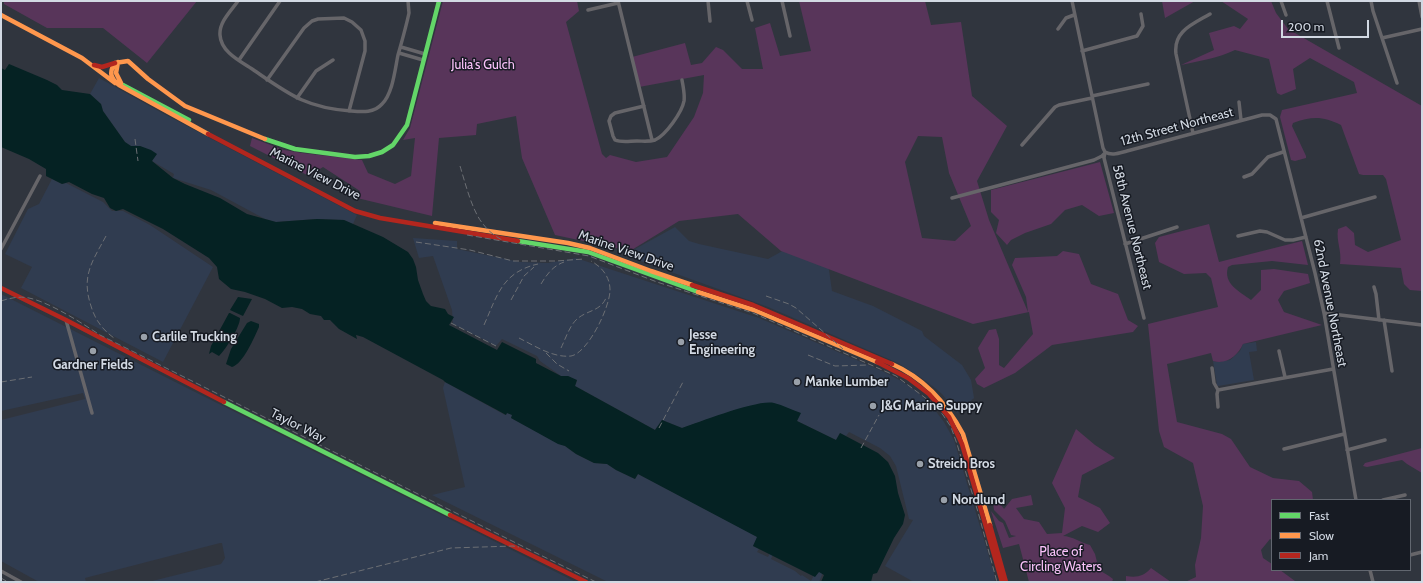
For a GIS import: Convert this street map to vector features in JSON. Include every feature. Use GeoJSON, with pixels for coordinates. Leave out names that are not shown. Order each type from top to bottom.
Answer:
{"type":"FeatureCollection","features":[{"type":"Feature","properties":{"kind":"main road"},"geometry":{"type":"LineString","coordinates":[[93,66],[102,67],[125,61],[131,63],[148,79],[185,106],[269,141],[303,150],[334,155],[362,157],[375,154],[393,145],[406,125],[438,1]]}},
{"type":"Feature","properties":{"kind":"main road","name":"Marine View Drive"},"geometry":{"type":"LineString","coordinates":[[1,15],[50,40],[104,72],[114,81],[353,208],[376,214],[554,241],[590,248],[651,271],[753,305],[905,370],[926,384],[938,396],[960,427],[1006,582]]}},
{"type":"Feature","properties":{"kind":"main road"},"geometry":{"type":"LineString","coordinates":[[104,72],[111,70],[116,64]]}},
{"type":"Feature","properties":{"kind":"main road"},"geometry":{"type":"LineString","coordinates":[[116,64],[116,76],[121,84]]}},
{"type":"Feature","properties":{"kind":"main road","name":"Marine View Drive"},"geometry":{"type":"LineString","coordinates":[[93,66],[103,75],[361,214],[588,252],[669,282],[754,310],[890,368],[908,378],[929,394],[943,409],[960,438],[1002,582]]}},
{"type":"Feature","properties":{"kind":"main road"},"geometry":{"type":"LineString","coordinates":[[111,70],[114,81]]}},
{"type":"Feature","properties":{"kind":"main road","name":"Taylor Way"},"geometry":{"type":"LineString","coordinates":[[1,288],[267,424],[586,582]]}},
{"type":"Feature","properties":{"kind":"street"},"geometry":{"type":"LineString","coordinates":[[238,1],[221,28],[220,36],[225,49],[267,80],[296,98],[320,107],[349,111],[369,111],[383,103],[390,91],[409,13],[408,1]]}},
{"type":"Feature","properties":{"kind":"street"},"geometry":{"type":"LineString","coordinates":[[239,60],[280,1]]}},
{"type":"Feature","properties":{"kind":"street"},"geometry":{"type":"LineString","coordinates":[[708,1],[710,21]]}},
{"type":"Feature","properties":{"kind":"street"},"geometry":{"type":"LineString","coordinates":[[747,1],[752,20]]}},
{"type":"Feature","properties":{"kind":"street"},"geometry":{"type":"LineString","coordinates":[[782,1],[790,36]]}},
{"type":"Feature","properties":{"kind":"street","name":"58th Avenue Northeast"},"geometry":{"type":"LineString","coordinates":[[1072,1],[1105,152],[1104,158],[1144,318]]}},
{"type":"Feature","properties":{"kind":"street"},"geometry":{"type":"LineString","coordinates":[[1281,1],[1286,15]]}},
{"type":"Feature","properties":{"kind":"street"},"geometry":{"type":"LineString","coordinates":[[1327,1],[1338,48]]}},
{"type":"Feature","properties":{"kind":"street"},"geometry":{"type":"LineString","coordinates":[[1371,1],[1396,83]]}},
{"type":"Feature","properties":{"kind":"street"},"geometry":{"type":"LineString","coordinates":[[1419,1],[1422,17]]}},
{"type":"Feature","properties":{"kind":"street"},"geometry":{"type":"LineString","coordinates":[[588,10],[618,2],[652,140]]}},
{"type":"Feature","properties":{"kind":"street"},"geometry":{"type":"LineString","coordinates":[[1082,50],[1137,36],[1143,26],[1141,14]]}},
{"type":"Feature","properties":{"kind":"street"},"geometry":{"type":"LineString","coordinates":[[1193,133],[1176,54],[1176,44],[1179,35],[1184,30],[1210,14]]}},
{"type":"Feature","properties":{"kind":"street"},"geometry":{"type":"LineString","coordinates":[[1058,29],[1066,18],[1074,15]]}},
{"type":"Feature","properties":{"kind":"street"},"geometry":{"type":"LineString","coordinates":[[267,80],[304,28],[312,21],[332,18],[348,20],[356,24],[361,30],[365,45],[349,111]]}},
{"type":"Feature","properties":{"kind":"street"},"geometry":{"type":"LineString","coordinates":[[1382,38],[1422,29]]}},
{"type":"Feature","properties":{"kind":"street"},"geometry":{"type":"LineString","coordinates":[[401,47],[425,54]]}},
{"type":"Feature","properties":{"kind":"street"},"geometry":{"type":"LineString","coordinates":[[399,53],[423,60]]}},
{"type":"Feature","properties":{"kind":"street"},"geometry":{"type":"LineString","coordinates":[[296,98],[316,70],[333,60]]}},
{"type":"Feature","properties":{"kind":"street"},"geometry":{"type":"LineString","coordinates":[[644,106],[615,113],[610,116],[609,121],[612,136],[617,141],[652,140],[665,133],[682,110],[685,98],[682,80]]}},
{"type":"Feature","properties":{"kind":"street"},"geometry":{"type":"LineString","coordinates":[[1022,145],[1055,107],[1148,84]]}},
{"type":"Feature","properties":{"kind":"street"},"geometry":{"type":"LineString","coordinates":[[1239,102],[1241,120]]}},
{"type":"Feature","properties":{"kind":"street","name":"12th Street Northeast"},"geometry":{"type":"LineString","coordinates":[[952,198],[1094,160],[1102,156],[1105,152],[1108,154],[1114,154],[1241,120],[1262,115],[1270,115]]}},
{"type":"Feature","properties":{"kind":"street","name":"62nd Avenue Northeast"},"geometry":{"type":"LineString","coordinates":[[1270,115],[1276,119],[1324,313],[1356,499]]}},
{"type":"Feature","properties":{"kind":"street"},"geometry":{"type":"LineString","coordinates":[[1244,177],[1252,174],[1268,157],[1284,152]]}},
{"type":"Feature","properties":{"kind":"street"},"geometry":{"type":"LineString","coordinates":[[1,249],[40,176]]}},
{"type":"Feature","properties":{"kind":"street"},"geometry":{"type":"LineString","coordinates":[[1301,218],[1375,197]]}},
{"type":"Feature","properties":{"kind":"street"},"geometry":{"type":"LineString","coordinates":[[1125,244],[1177,227]]}},
{"type":"Feature","properties":{"kind":"street"},"geometry":{"type":"LineString","coordinates":[[1238,236],[1260,231],[1267,232],[1282,239],[1290,240],[1306,237]]}},
{"type":"Feature","properties":{"kind":"street"},"geometry":{"type":"LineString","coordinates":[[1374,287],[1379,320]]}},
{"type":"Feature","properties":{"kind":"street"},"geometry":{"type":"LineString","coordinates":[[1324,313],[1422,325]]}},
{"type":"Feature","properties":{"kind":"street"},"geometry":{"type":"LineString","coordinates":[[66,320],[92,413]]}},
{"type":"Feature","properties":{"kind":"street"},"geometry":{"type":"LineString","coordinates":[[1384,320],[1392,371]]}},
{"type":"Feature","properties":{"kind":"street"},"geometry":{"type":"LineString","coordinates":[[1280,351],[1285,377]]}},
{"type":"Feature","properties":{"kind":"street"},"geometry":{"type":"LineString","coordinates":[[1212,368],[1214,383],[1218,390],[1216,394],[1218,407]]}},
{"type":"Feature","properties":{"kind":"street"},"geometry":{"type":"LineString","coordinates":[[1218,390],[1333,369]]}},
{"type":"Feature","properties":{"kind":"street"},"geometry":{"type":"LineString","coordinates":[[1284,449],[1344,434]]}},
{"type":"Feature","properties":{"kind":"street"},"geometry":{"type":"LineString","coordinates":[[1347,450],[1385,440]]}},
{"type":"Feature","properties":{"kind":"street"},"geometry":{"type":"LineString","coordinates":[[1387,499],[1405,495]]}},
{"type":"Feature","properties":{"kind":"street"},"geometry":{"type":"LineString","coordinates":[[1411,555],[1422,552]]}},
{"type":"Feature","properties":{"kind":"street"},"geometry":{"type":"LineString","coordinates":[[1,571],[21,582]]}},
{"type":"Feature","properties":{"kind":"street"},"geometry":{"type":"LineString","coordinates":[[1370,571],[1373,582]]}},
{"type":"Feature","properties":{"kind":"shaded area"},"geometry":{"type":"Polygon","coordinates":[[[9,64],[47,80],[57,85],[62,90],[90,94],[101,104],[103,111],[125,142],[131,146],[140,146],[151,150],[157,154],[152,161],[173,178],[220,198],[247,214],[276,222],[317,219],[344,220],[383,237],[408,252],[416,267],[418,280],[426,301],[431,306],[445,309],[448,314],[454,317],[449,325],[497,350],[502,342],[536,359],[536,363],[561,376],[568,376],[577,380],[575,386],[655,430],[662,420],[682,428],[755,404],[774,403],[801,413],[797,421],[836,440],[840,433],[878,453],[888,462],[895,476],[898,493],[905,515],[903,524],[894,538],[877,573],[873,574],[871,582],[821,582],[824,575],[819,572],[815,577],[753,546],[757,537],[638,474],[635,479],[607,464],[594,463],[576,454],[565,446],[558,444],[511,418],[512,415],[507,413],[506,415],[363,337],[356,335],[357,339],[339,329],[330,320],[324,320],[321,316],[310,314],[302,309],[292,307],[282,308],[265,299],[231,289],[219,279],[217,267],[209,258],[163,229],[123,209],[116,211],[110,208],[104,198],[92,194],[69,182],[62,184],[46,176],[46,169],[29,159],[1,147],[1,68],[5,70],[9,64]]]}},
{"type":"Feature","properties":{"kind":"shaded area"},"geometry":{"type":"Polygon","coordinates":[[[99,78],[164,114],[357,215],[353,224],[344,220],[316,219],[276,222],[265,219],[211,190],[173,178],[174,174],[152,161],[156,154],[140,146],[131,146],[125,142],[103,111],[101,104],[90,94],[99,78]]]}},
{"type":"Feature","properties":{"kind":"shaded area"},"geometry":{"type":"Polygon","coordinates":[[[52,179],[62,184],[66,183],[103,202],[112,211],[123,211],[150,225],[213,267],[163,362],[21,288],[32,267],[5,254],[28,209],[39,204],[52,179]]]}},
{"type":"Feature","properties":{"kind":"shaded area"},"geometry":{"type":"Polygon","coordinates":[[[675,227],[689,241],[699,244],[768,259],[786,249],[828,263],[832,291],[873,306],[922,331],[924,336],[962,365],[971,380],[974,398],[957,413],[942,394],[935,388],[898,363],[768,307],[624,255],[675,227]]]}},
{"type":"Feature","properties":{"kind":"shaded area"},"geometry":{"type":"Polygon","coordinates":[[[413,238],[457,241],[457,249],[520,262],[548,263],[576,258],[759,318],[882,371],[903,382],[915,390],[931,405],[944,422],[954,440],[994,573],[995,582],[914,582],[885,566],[913,520],[909,519],[896,466],[890,456],[880,448],[849,432],[846,436],[840,433],[836,440],[797,421],[800,413],[773,403],[761,404],[733,411],[682,428],[662,420],[655,430],[575,386],[577,381],[568,376],[561,376],[540,361],[537,356],[502,339],[496,346],[453,324],[452,310],[433,256],[419,258],[413,238]]]}},
{"type":"Feature","properties":{"kind":"shaded area"},"geometry":{"type":"Polygon","coordinates":[[[1,294],[576,582],[148,582],[221,564],[225,558],[222,543],[220,543],[85,578],[86,582],[39,582],[1,561],[1,420],[85,399],[83,393],[1,411],[1,294]]]}},
{"type":"Feature","properties":{"kind":"shaded area"},"geometry":{"type":"Polygon","coordinates":[[[238,297],[252,299],[243,316],[230,310],[238,297]]]}},
{"type":"Feature","properties":{"kind":"shaded area"},"geometry":{"type":"Polygon","coordinates":[[[229,313],[240,318],[235,332],[219,356],[212,352],[209,354],[211,346],[229,313]]]}},
{"type":"Feature","properties":{"kind":"shaded area"},"geometry":{"type":"Polygon","coordinates":[[[251,321],[259,324],[259,327],[244,356],[236,365],[232,367],[226,364],[231,349],[247,323],[251,321]]]}},
{"type":"Feature","properties":{"kind":"shaded area"},"geometry":{"type":"Polygon","coordinates":[[[1256,342],[1257,351],[1249,352],[1254,380],[1218,386],[1213,361],[1230,360],[1240,351],[1243,344],[1256,342]]]}},
{"type":"Feature","properties":{"kind":"shaded area"},"geometry":{"type":"Polygon","coordinates":[[[445,382],[505,415],[507,413],[513,415],[511,418],[594,463],[607,464],[635,479],[638,474],[758,537],[753,546],[759,549],[757,552],[768,557],[771,551],[774,552],[771,559],[811,581],[817,569],[823,572],[819,582],[608,582],[432,495],[465,487],[443,388],[445,382]]]}},
{"type":"Feature","properties":{"kind":"green space"},"geometry":{"type":"Polygon","coordinates":[[[4,1],[197,1],[147,63],[103,28],[47,28],[4,4],[4,1]]]}},
{"type":"Feature","properties":{"kind":"green space","name":"Julia's Gulch"},"geometry":{"type":"Polygon","coordinates":[[[443,1],[577,1],[579,11],[566,22],[602,154],[606,158],[610,155],[636,162],[667,157],[694,117],[703,93],[704,75],[639,87],[632,57],[685,43],[691,65],[702,63],[716,47],[723,50],[742,69],[763,69],[755,28],[770,23],[780,56],[811,51],[799,1],[925,1],[931,25],[961,22],[972,96],[1007,126],[977,181],[989,220],[1028,312],[1026,297],[1012,265],[1015,258],[1057,256],[1063,251],[1079,254],[1091,284],[1118,294],[1128,320],[1138,326],[1133,332],[1052,345],[1015,373],[984,388],[977,384],[975,379],[985,368],[978,348],[989,330],[996,329],[999,339],[999,365],[1004,368],[1033,334],[1029,312],[973,324],[781,251],[738,214],[679,221],[630,251],[555,235],[522,158],[516,116],[477,124],[476,135],[439,138],[432,216],[357,198],[360,191],[323,167],[309,176],[250,146],[252,138],[284,150],[362,160],[368,173],[395,184],[411,176],[415,138],[403,140],[410,128],[443,1]],[[918,136],[905,162],[922,238],[955,241],[971,226],[949,173],[942,137],[918,136]]]}},
{"type":"Feature","properties":{"kind":"green space"},"geometry":{"type":"Polygon","coordinates":[[[1162,1],[1195,1],[1165,18],[1162,1]]]}},
{"type":"Feature","properties":{"kind":"green space"},"geometry":{"type":"Polygon","coordinates":[[[1221,1],[1271,1],[1276,13],[1288,29],[1422,106],[1422,291],[1410,290],[1404,284],[1401,268],[1340,264],[1338,229],[1346,226],[1354,233],[1355,245],[1368,252],[1401,240],[1386,179],[1383,175],[1359,174],[1341,125],[1329,120],[1317,118],[1306,119],[1293,123],[1292,126],[1306,158],[1295,161],[1291,160],[1280,117],[1282,110],[1357,93],[1354,82],[1310,58],[1293,69],[1296,89],[1281,95],[1277,93],[1269,59],[1235,50],[1202,61],[1181,65],[1214,50],[1209,33],[1234,26],[1240,29],[1248,19],[1221,1]]]}},
{"type":"Feature","properties":{"kind":"green space"},"geometry":{"type":"Polygon","coordinates":[[[1100,162],[1114,213],[1099,216],[1082,205],[1065,210],[1051,224],[1025,233],[1011,240],[1007,245],[996,233],[999,220],[991,212],[991,190],[1100,162]]]}},
{"type":"Feature","properties":{"kind":"green space"},"geometry":{"type":"Polygon","coordinates":[[[1209,224],[1219,262],[1302,241],[1308,265],[1272,261],[1232,265],[1228,267],[1228,278],[1230,283],[1237,290],[1251,300],[1261,290],[1261,270],[1274,269],[1308,274],[1310,283],[1284,291],[1278,300],[1284,312],[1322,325],[1243,344],[1235,355],[1223,362],[1213,361],[1211,353],[1167,364],[1177,422],[1222,434],[1231,439],[1250,467],[1273,478],[1299,481],[1312,492],[1313,499],[1271,499],[1271,540],[1261,550],[1263,558],[1271,563],[1271,571],[1281,571],[1295,581],[1294,582],[1185,582],[1196,577],[1195,565],[1201,538],[1203,506],[1193,463],[1164,447],[1159,431],[1148,324],[1218,307],[1211,278],[1206,273],[1184,274],[1159,262],[1155,243],[1159,237],[1209,224]]]}},
{"type":"Feature","properties":{"kind":"green space"},"geometry":{"type":"Polygon","coordinates":[[[1076,429],[1095,445],[1115,458],[1082,475],[1078,497],[1100,508],[1110,523],[1098,532],[1082,526],[1063,536],[1070,537],[1090,545],[1095,554],[1099,570],[1113,579],[1112,582],[1029,582],[1019,544],[1003,548],[991,511],[999,521],[1003,523],[1009,538],[1016,536],[1011,535],[1005,521],[994,510],[993,502],[998,501],[1004,509],[1012,499],[1031,495],[1033,505],[1016,508],[1024,519],[1039,522],[1047,534],[1062,533],[1065,508],[1052,483],[1076,429]]]}},
{"type":"Feature","properties":{"kind":"green space"},"geometry":{"type":"Polygon","coordinates":[[[1422,448],[1422,473],[1402,460],[1367,467],[1363,466],[1365,463],[1422,448]]]}},
{"type":"Feature","properties":{"kind":"green space","name":"Place of Circling Waters"},"geometry":{"type":"Polygon","coordinates":[[[1151,568],[1171,582],[1125,582],[1126,576],[1140,576],[1151,568]]]}},
{"type":"Feature","properties":{"kind":"railway"},"geometry":{"type":"LineString","coordinates":[[135,139],[138,161]]}},
{"type":"Feature","properties":{"kind":"railway"},"geometry":{"type":"LineString","coordinates":[[460,166],[475,212],[485,227],[502,240]]}},
{"type":"Feature","properties":{"kind":"railway"},"geometry":{"type":"LineString","coordinates":[[467,235],[589,256],[657,282],[753,313],[896,376],[936,406],[951,427],[978,512],[997,582]]}},
{"type":"Feature","properties":{"kind":"railway"},"geometry":{"type":"LineString","coordinates":[[106,236],[92,262],[87,286],[91,306],[97,320],[106,332],[114,338]]}},
{"type":"Feature","properties":{"kind":"railway"},"geometry":{"type":"LineString","coordinates":[[416,242],[470,250],[513,261],[556,261],[584,259]]}},
{"type":"Feature","properties":{"kind":"railway"},"geometry":{"type":"LineString","coordinates":[[519,338],[544,351],[564,356],[571,356],[578,353],[584,347],[591,338],[602,318],[609,298],[610,290],[609,281],[605,273],[599,266],[591,261]]}},
{"type":"Feature","properties":{"kind":"railway"},"geometry":{"type":"LineString","coordinates":[[541,284],[551,271],[564,262]]}},
{"type":"Feature","properties":{"kind":"railway"},"geometry":{"type":"LineString","coordinates":[[484,325],[497,295],[509,279],[516,273],[538,264]]}},
{"type":"Feature","properties":{"kind":"railway"},"geometry":{"type":"LineString","coordinates":[[511,300],[524,276],[534,267]]}},
{"type":"Feature","properties":{"kind":"railway"},"geometry":{"type":"LineString","coordinates":[[766,296],[796,308],[843,349]]}},
{"type":"Feature","properties":{"kind":"railway"},"geometry":{"type":"LineString","coordinates":[[1,301],[22,297],[37,300],[56,308],[100,335],[596,582]]}},
{"type":"Feature","properties":{"kind":"railway"},"geometry":{"type":"LineString","coordinates":[[561,348],[569,330],[576,320],[600,306],[606,298]]}},
{"type":"Feature","properties":{"kind":"railway"},"geometry":{"type":"LineString","coordinates":[[451,323],[496,346]]}},
{"type":"Feature","properties":{"kind":"railway"},"geometry":{"type":"LineString","coordinates":[[546,353],[557,364],[569,371]]}},
{"type":"Feature","properties":{"kind":"railway"},"geometry":{"type":"LineString","coordinates":[[808,355],[835,366],[868,365]]}},
{"type":"Feature","properties":{"kind":"railway"},"geometry":{"type":"LineString","coordinates":[[1,382],[32,377]]}},
{"type":"Feature","properties":{"kind":"railway"},"geometry":{"type":"LineString","coordinates":[[659,428],[684,380]]}},
{"type":"Feature","properties":{"kind":"railway"},"geometry":{"type":"LineString","coordinates":[[861,448],[879,415]]}},
{"type":"Feature","properties":{"kind":"railway"},"geometry":{"type":"LineString","coordinates":[[315,582],[451,548],[519,547]]}},
{"type":"Feature","properties":{"kind":"railway"},"geometry":{"type":"LineString","coordinates":[[1,578],[8,582]]}},
{"type":"Feature","properties":{"kind":"traffic: fast"},"geometry":{"type":"LineString","coordinates":[[265,139],[295,149],[355,157],[369,156],[382,152],[393,145],[407,125],[439,1]]}},
{"type":"Feature","properties":{"kind":"traffic: fast"},"geometry":{"type":"LineString","coordinates":[[123,85],[189,120]]}},
{"type":"Feature","properties":{"kind":"traffic: fast"},"geometry":{"type":"LineString","coordinates":[[518,241],[588,252],[698,292]]}},
{"type":"Feature","properties":{"kind":"traffic: fast"},"geometry":{"type":"LineString","coordinates":[[224,402],[450,515]]}},
{"type":"Feature","properties":{"kind":"traffic: slow"},"geometry":{"type":"LineString","coordinates":[[1,15],[82,58],[115,83]]}},
{"type":"Feature","properties":{"kind":"traffic: slow"},"geometry":{"type":"LineString","coordinates":[[208,134],[119,85],[111,75],[115,63],[128,61],[148,79],[185,106],[265,139]]}},
{"type":"Feature","properties":{"kind":"traffic: slow"},"geometry":{"type":"LineString","coordinates":[[118,62],[116,73],[121,83]]}},
{"type":"Feature","properties":{"kind":"traffic: slow"},"geometry":{"type":"LineString","coordinates":[[435,223],[568,243],[590,248],[692,285]]}},
{"type":"Feature","properties":{"kind":"traffic: slow"},"geometry":{"type":"LineString","coordinates":[[698,292],[754,310],[877,362]]}},
{"type":"Feature","properties":{"kind":"traffic: slow"},"geometry":{"type":"LineString","coordinates":[[892,364],[904,370],[934,393],[957,423],[963,434],[990,525]]}},
{"type":"Feature","properties":{"kind":"traffic: jam"},"geometry":{"type":"LineString","coordinates":[[94,65],[102,67],[115,63]]}},
{"type":"Feature","properties":{"kind":"traffic: jam"},"geometry":{"type":"LineString","coordinates":[[208,134],[355,211],[380,218],[518,241]]}},
{"type":"Feature","properties":{"kind":"traffic: jam"},"geometry":{"type":"LineString","coordinates":[[692,285],[753,305],[892,364]]}},
{"type":"Feature","properties":{"kind":"traffic: jam"},"geometry":{"type":"LineString","coordinates":[[1,288],[224,402]]}},
{"type":"Feature","properties":{"kind":"traffic: jam"},"geometry":{"type":"LineString","coordinates":[[877,362],[908,378],[929,394],[949,417],[962,444],[1002,582]]}},
{"type":"Feature","properties":{"kind":"traffic: jam"},"geometry":{"type":"LineString","coordinates":[[450,515],[586,582]]}},
{"type":"Feature","properties":{"kind":"traffic: jam"},"geometry":{"type":"LineString","coordinates":[[990,525],[1006,582]]}},
{"type":"Feature","properties":{"kind":"place","name":"Carlile Trucking"},"geometry":{"type":"Point","coordinates":[144,337]}},
{"type":"Feature","properties":{"kind":"place","name":"Jesse Engineering"},"geometry":{"type":"Point","coordinates":[681,342]}},
{"type":"Feature","properties":{"kind":"place","name":"Gardner Fields"},"geometry":{"type":"Point","coordinates":[93,351]}},
{"type":"Feature","properties":{"kind":"place","name":"Manke Lumber"},"geometry":{"type":"Point","coordinates":[797,382]}},
{"type":"Feature","properties":{"kind":"place","name":"J&G Marine Suppy"},"geometry":{"type":"Point","coordinates":[873,406]}},
{"type":"Feature","properties":{"kind":"place","name":"Streich Bros"},"geometry":{"type":"Point","coordinates":[920,464]}},
{"type":"Feature","properties":{"kind":"place","name":"Nordlund"},"geometry":{"type":"Point","coordinates":[944,500]}}]}
